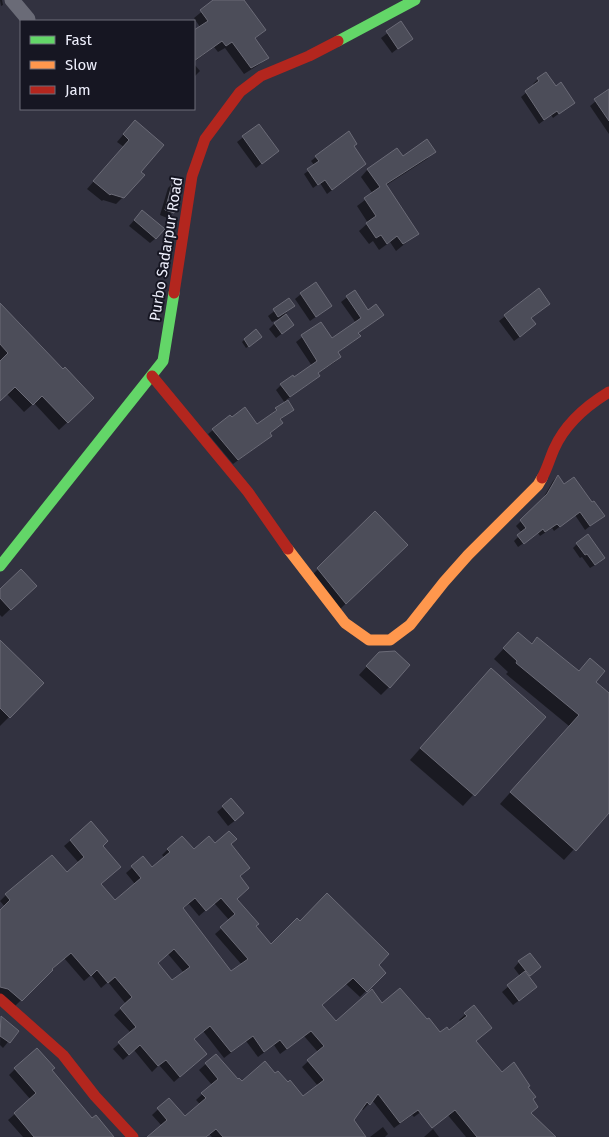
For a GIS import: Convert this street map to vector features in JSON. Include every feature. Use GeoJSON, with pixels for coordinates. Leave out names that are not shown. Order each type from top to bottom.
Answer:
{"type":"FeatureCollection","features":[{"type":"Feature","properties":{"kind":"street"},"geometry":{"type":"LineString","coordinates":[[12,0],[28,19]]}},
{"type":"Feature","properties":{"kind":"street","name":"Purbo Sadarpur Road"},"geometry":{"type":"LineString","coordinates":[[0,566],[163,362],[192,176],[205,139],[240,92],[261,76],[309,56],[415,0]]}},
{"type":"Feature","properties":{"kind":"street"},"geometry":{"type":"LineString","coordinates":[[152,376],[248,492],[299,565],[345,622],[369,640],[390,640],[410,625],[468,555],[538,485],[546,474],[557,444],[574,420],[609,392]]}},
{"type":"Feature","properties":{"kind":"street"},"geometry":{"type":"LineString","coordinates":[[0,999],[63,1055],[95,1096],[133,1137]]}},
{"type":"Feature","properties":{"kind":"building"},"geometry":{"type":"Polygon","coordinates":[[[213,0],[244,0],[266,30],[255,38],[269,58],[251,68],[232,42],[226,46],[222,41],[195,60],[195,29],[208,21],[200,10],[213,0]]]}},
{"type":"Feature","properties":{"kind":"building"},"geometry":{"type":"Polygon","coordinates":[[[401,21],[413,39],[398,49],[386,31],[401,21]]]}},
{"type":"Feature","properties":{"kind":"building"},"geometry":{"type":"Polygon","coordinates":[[[546,72],[556,86],[561,82],[575,103],[559,114],[557,111],[544,120],[525,91],[539,81],[537,78],[546,72]]]}},
{"type":"Feature","properties":{"kind":"building"},"geometry":{"type":"Polygon","coordinates":[[[609,89],[609,121],[594,99],[609,89]]]}},
{"type":"Feature","properties":{"kind":"building"},"geometry":{"type":"Polygon","coordinates":[[[135,120],[164,145],[141,172],[145,175],[124,198],[110,195],[93,181],[129,140],[123,134],[135,120]]]}},
{"type":"Feature","properties":{"kind":"building"},"geometry":{"type":"Polygon","coordinates":[[[259,124],[279,151],[262,164],[242,136],[259,124]]]}},
{"type":"Feature","properties":{"kind":"building"},"geometry":{"type":"Polygon","coordinates":[[[349,131],[357,144],[354,146],[366,164],[332,190],[325,180],[318,185],[307,169],[319,161],[315,156],[349,131]]]}},
{"type":"Feature","properties":{"kind":"building"},"geometry":{"type":"Polygon","coordinates":[[[427,139],[436,152],[386,184],[419,234],[403,244],[397,236],[387,244],[381,235],[376,238],[366,223],[376,216],[364,198],[380,187],[367,169],[397,148],[403,156],[427,139]]]}},
{"type":"Feature","properties":{"kind":"building"},"geometry":{"type":"Polygon","coordinates":[[[173,181],[178,183],[174,213],[165,210],[173,181]]]}},
{"type":"Feature","properties":{"kind":"building"},"geometry":{"type":"Polygon","coordinates":[[[142,210],[165,229],[156,239],[134,220],[142,210]]]}},
{"type":"Feature","properties":{"kind":"building"},"geometry":{"type":"Polygon","coordinates":[[[316,282],[332,306],[316,317],[300,293],[316,282]]]}},
{"type":"Feature","properties":{"kind":"building"},"geometry":{"type":"Polygon","coordinates":[[[539,288],[550,304],[531,318],[536,324],[520,337],[504,315],[539,288]]]}},
{"type":"Feature","properties":{"kind":"building"},"geometry":{"type":"Polygon","coordinates":[[[355,290],[368,310],[376,304],[384,315],[358,333],[361,336],[338,352],[341,357],[318,373],[320,376],[290,397],[280,384],[317,361],[301,335],[321,322],[332,338],[361,318],[346,296],[355,290]]]}},
{"type":"Feature","properties":{"kind":"building"},"geometry":{"type":"Polygon","coordinates":[[[289,298],[295,306],[278,317],[273,309],[289,298]]]}},
{"type":"Feature","properties":{"kind":"building"},"geometry":{"type":"Polygon","coordinates":[[[0,303],[63,369],[65,367],[94,398],[68,423],[42,396],[33,405],[15,387],[0,401],[0,361],[8,353],[0,344],[0,303]]]}},
{"type":"Feature","properties":{"kind":"building"},"geometry":{"type":"Polygon","coordinates":[[[286,314],[294,325],[282,334],[274,323],[286,314]]]}},
{"type":"Feature","properties":{"kind":"building"},"geometry":{"type":"Polygon","coordinates":[[[256,329],[262,337],[249,347],[244,339],[256,329]]]}},
{"type":"Feature","properties":{"kind":"building"},"geometry":{"type":"Polygon","coordinates":[[[288,400],[294,410],[280,419],[283,423],[270,433],[272,436],[238,460],[212,429],[230,415],[232,417],[245,407],[257,424],[277,410],[275,408],[288,400]]]}},
{"type":"Feature","properties":{"kind":"building"},"geometry":{"type":"Polygon","coordinates":[[[558,475],[564,484],[574,477],[605,516],[590,526],[580,512],[560,527],[557,524],[545,532],[543,529],[524,544],[517,535],[526,528],[520,520],[547,494],[558,475]]]}},
{"type":"Feature","properties":{"kind":"building"},"geometry":{"type":"Polygon","coordinates":[[[375,511],[408,545],[346,604],[317,568],[375,511]]]}},
{"type":"Feature","properties":{"kind":"building"},"geometry":{"type":"Polygon","coordinates":[[[588,534],[605,558],[595,565],[576,543],[588,534]]]}},
{"type":"Feature","properties":{"kind":"building"},"geometry":{"type":"Polygon","coordinates":[[[21,569],[37,586],[11,610],[0,598],[0,589],[21,569]]]}},
{"type":"Feature","properties":{"kind":"building"},"geometry":{"type":"Polygon","coordinates":[[[518,632],[532,644],[537,637],[579,671],[590,658],[605,671],[596,682],[609,693],[609,813],[576,851],[510,792],[579,715],[516,663],[517,661],[503,648],[518,632]]]}},
{"type":"Feature","properties":{"kind":"building"},"geometry":{"type":"Polygon","coordinates":[[[0,640],[44,683],[10,718],[0,708],[0,640]]]}},
{"type":"Feature","properties":{"kind":"building"},"geometry":{"type":"Polygon","coordinates":[[[395,651],[410,665],[390,688],[366,666],[379,652],[395,651]]]}},
{"type":"Feature","properties":{"kind":"building"},"geometry":{"type":"Polygon","coordinates":[[[491,668],[546,717],[475,796],[420,748],[491,668]]]}},
{"type":"Feature","properties":{"kind":"building"},"geometry":{"type":"Polygon","coordinates":[[[231,798],[244,813],[235,821],[222,806],[231,798]]]}},
{"type":"Feature","properties":{"kind":"building"},"geometry":{"type":"Polygon","coordinates":[[[91,821],[108,841],[103,846],[121,867],[101,884],[115,900],[141,878],[131,866],[143,856],[152,867],[170,852],[167,849],[182,836],[194,849],[209,836],[215,843],[229,831],[237,839],[231,844],[250,868],[240,876],[249,888],[237,899],[259,924],[256,926],[271,944],[297,918],[300,921],[327,893],[389,954],[379,965],[386,973],[367,992],[353,978],[322,1005],[336,1021],[372,989],[382,1003],[400,988],[440,1032],[447,1027],[449,1030],[467,1016],[464,1013],[474,1005],[492,1028],[476,1041],[502,1072],[514,1062],[536,1097],[533,1099],[538,1107],[531,1113],[556,1137],[477,1137],[455,1110],[432,1128],[418,1110],[400,1123],[378,1094],[370,1105],[367,1102],[354,1120],[366,1137],[223,1137],[216,1129],[206,1137],[147,1137],[167,1120],[157,1108],[169,1098],[185,1116],[206,1098],[201,1093],[218,1079],[205,1063],[216,1054],[242,1081],[265,1061],[275,1073],[278,1071],[288,1082],[290,1080],[303,1096],[324,1080],[307,1060],[324,1046],[311,1031],[287,1049],[280,1040],[264,1052],[253,1036],[231,1052],[210,1026],[194,1039],[207,1054],[180,1077],[166,1060],[158,1066],[140,1045],[129,1055],[118,1042],[136,1027],[120,1008],[132,997],[115,977],[108,983],[97,970],[91,976],[71,953],[52,969],[22,1001],[8,989],[0,987],[0,910],[10,900],[5,894],[52,855],[67,872],[84,857],[70,840],[91,821]],[[195,898],[183,908],[231,971],[248,959],[220,927],[235,914],[221,898],[206,911],[195,898]],[[174,949],[158,963],[172,980],[190,967],[174,949]]]}},
{"type":"Feature","properties":{"kind":"building"},"geometry":{"type":"Polygon","coordinates":[[[530,953],[541,967],[530,976],[518,961],[530,953]]]}},
{"type":"Feature","properties":{"kind":"building"},"geometry":{"type":"Polygon","coordinates":[[[525,971],[537,987],[519,1001],[507,985],[525,971]]]}},
{"type":"Feature","properties":{"kind":"building"},"geometry":{"type":"Polygon","coordinates":[[[1,1016],[19,1031],[10,1043],[0,1036],[1,1016]]]}},
{"type":"Feature","properties":{"kind":"building"},"geometry":{"type":"Polygon","coordinates":[[[37,1048],[55,1068],[52,1070],[92,1118],[96,1115],[114,1137],[34,1137],[14,1113],[36,1093],[14,1068],[37,1048]]]}},
{"type":"Feature","properties":{"kind":"traffic: fast"},"geometry":{"type":"LineString","coordinates":[[338,41],[415,0]]}},
{"type":"Feature","properties":{"kind":"traffic: fast"},"geometry":{"type":"LineString","coordinates":[[0,566],[163,361],[174,293]]}},
{"type":"Feature","properties":{"kind":"traffic: slow"},"geometry":{"type":"LineString","coordinates":[[288,549],[345,623],[369,640],[390,640],[410,625],[468,555],[538,485],[542,478]]}},
{"type":"Feature","properties":{"kind":"traffic: jam"},"geometry":{"type":"LineString","coordinates":[[174,293],[192,176],[205,139],[240,92],[261,76],[309,56],[338,41]]}},
{"type":"Feature","properties":{"kind":"traffic: jam"},"geometry":{"type":"LineString","coordinates":[[152,376],[248,492],[288,549]]}},
{"type":"Feature","properties":{"kind":"traffic: jam"},"geometry":{"type":"LineString","coordinates":[[542,478],[554,449],[570,424],[592,403],[609,392]]}},
{"type":"Feature","properties":{"kind":"traffic: jam"},"geometry":{"type":"LineString","coordinates":[[0,999],[63,1055],[95,1096],[133,1137]]}}]}
